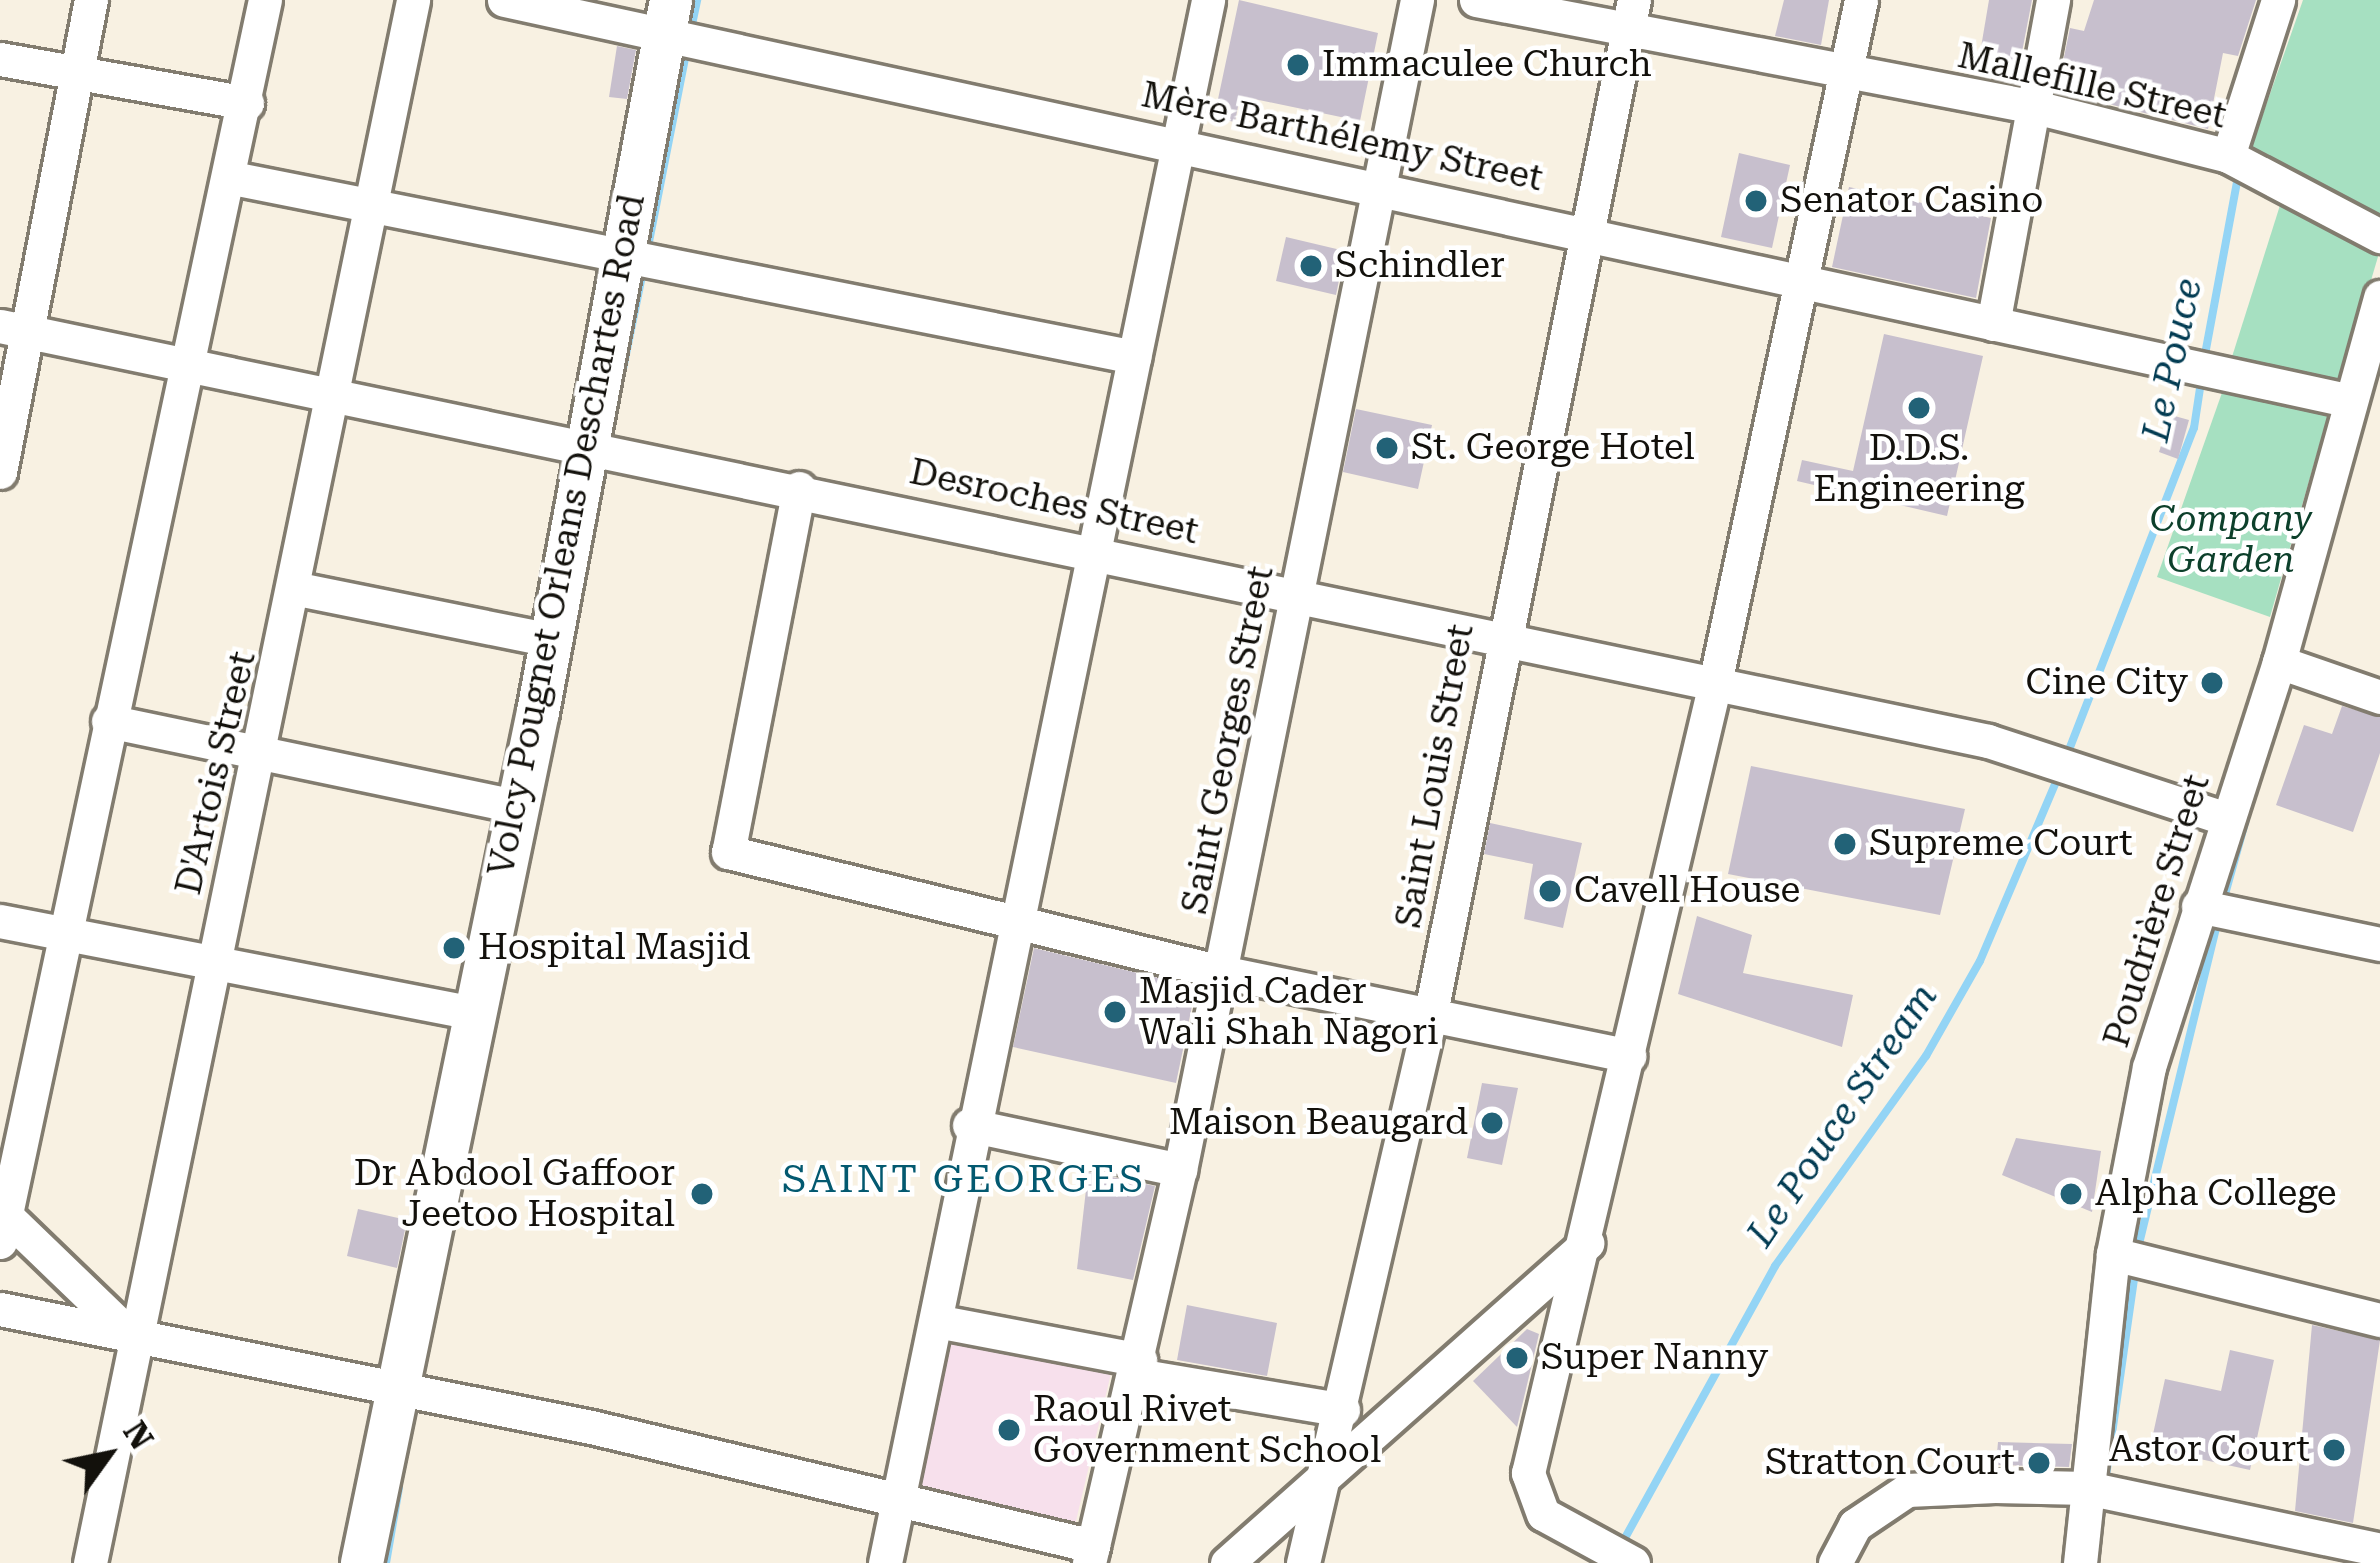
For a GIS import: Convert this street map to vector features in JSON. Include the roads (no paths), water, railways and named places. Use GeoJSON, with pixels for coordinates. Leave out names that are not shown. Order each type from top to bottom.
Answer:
{"type":"FeatureCollection","features":[{"type":"Feature","properties":{"kind":"main road","name":"Volcy Pougnet Orleans Deschartes Road"},"geometry":{"type":"LineString","coordinates":[[362,1563],[408,1391],[470,1012],[550,640],[603,451],[680,26]]}},
{"type":"Feature","properties":{"kind":"street"},"geometry":{"type":"LineString","coordinates":[[0,472],[15,329],[91,0]]}},
{"type":"Feature","properties":{"kind":"street"},"geometry":{"type":"LineString","coordinates":[[137,1342],[2,1223],[70,938],[108,721],[232,178],[265,0]]}},
{"type":"Feature","properties":{"kind":"street","name":"D'Artois Street"},"geometry":{"type":"LineString","coordinates":[[90,1563],[212,961],[298,589],[413,0]]}},
{"type":"Feature","properties":{"kind":"street","name":"Mère Barthélemy Street"},"geometry":{"type":"LineString","coordinates":[[504,0],[680,26],[1381,188],[2348,400]]}},
{"type":"Feature","properties":{"kind":"street"},"geometry":{"type":"LineString","coordinates":[[885,1563],[937,1321],[969,1125],[1097,551],[1208,0]]}},
{"type":"Feature","properties":{"kind":"street","name":"Saint Georges Street"},"geometry":{"type":"LineString","coordinates":[[1091,1555],[1180,1170],[1417,0]]}},
{"type":"Feature","properties":{"kind":"street","name":"Mallefille Street"},"geometry":{"type":"LineString","coordinates":[[1476,0],[1631,15],[1841,74],[2035,107],[2228,156],[2380,236]]}},
{"type":"Feature","properties":{"kind":"street"},"geometry":{"type":"LineString","coordinates":[[1633,1563],[1543,1514],[1528,1488],[1715,683],[1804,279],[1841,74],[1861,0]]}},
{"type":"Feature","properties":{"kind":"street"},"geometry":{"type":"LineString","coordinates":[[1994,324],[2053,0]]}},
{"type":"Feature","properties":{"kind":"street"},"geometry":{"type":"LineString","coordinates":[[2228,156],[2278,0]]}},
{"type":"Feature","properties":{"kind":"street","name":"Saint Louis Street"},"geometry":{"type":"LineString","coordinates":[[1303,1563],[1320,1480],[1343,1411],[1430,1017],[1500,638],[1582,230],[1631,15]]}},
{"type":"Feature","properties":{"kind":"street"},"geometry":{"type":"LineString","coordinates":[[0,59],[247,103]]}},
{"type":"Feature","properties":{"kind":"street"},"geometry":{"type":"LineString","coordinates":[[232,178],[1134,357]]}},
{"type":"Feature","properties":{"kind":"street","name":"Poudrière Street"},"geometry":{"type":"LineString","coordinates":[[2080,1563],[2113,1254],[2150,1067],[2224,818],[2288,665],[2348,400],[2380,297]]}},
{"type":"Feature","properties":{"kind":"street","name":"Desroches Street"},"geometry":{"type":"LineString","coordinates":[[15,329],[335,398],[799,488],[2036,753],[2224,818]]}},
{"type":"Feature","properties":{"kind":"street"},"geometry":{"type":"LineString","coordinates":[[799,488],[728,852],[1221,972],[1629,1056]]}},
{"type":"Feature","properties":{"kind":"street"},"geometry":{"type":"LineString","coordinates":[[298,589],[550,640]]}},
{"type":"Feature","properties":{"kind":"street"},"geometry":{"type":"LineString","coordinates":[[2288,665],[2380,698]]}},
{"type":"Feature","properties":{"kind":"street"},"geometry":{"type":"LineString","coordinates":[[108,721],[261,757],[515,806]]}},
{"type":"Feature","properties":{"kind":"street"},"geometry":{"type":"LineString","coordinates":[[2198,906],[2380,944]]}},
{"type":"Feature","properties":{"kind":"street"},"geometry":{"type":"LineString","coordinates":[[0,921],[470,1012]]}},
{"type":"Feature","properties":{"kind":"street"},"geometry":{"type":"LineString","coordinates":[[969,1125],[1180,1170]]}},
{"type":"Feature","properties":{"kind":"street"},"geometry":{"type":"LineString","coordinates":[[1227,1563],[1587,1243]]}},
{"type":"Feature","properties":{"kind":"street"},"geometry":{"type":"LineString","coordinates":[[2113,1254],[2380,1320]]}},
{"type":"Feature","properties":{"kind":"street"},"geometry":{"type":"LineString","coordinates":[[0,1309],[137,1342],[408,1391],[899,1495],[1091,1555]]}},
{"type":"Feature","properties":{"kind":"street"},"geometry":{"type":"LineString","coordinates":[[937,1321],[1343,1411]]}},
{"type":"Feature","properties":{"kind":"street"},"geometry":{"type":"LineString","coordinates":[[1835,1563],[1855,1525],[1907,1490],[2087,1488],[2380,1550]]}},
{"type":"Feature","properties":{"kind":"waterway"},"geometry":{"type":"LineString","coordinates":[[690,34],[697,0]]}},
{"type":"Feature","properties":{"kind":"waterway"},"geometry":{"type":"LineString","coordinates":[[647,252],[687,49]]}},
{"type":"Feature","properties":{"kind":"waterway","name":"Le Pouce"},"geometry":{"type":"LineString","coordinates":[[2204,360],[2238,176]]}},
{"type":"Feature","properties":{"kind":"waterway"},"geometry":{"type":"LineString","coordinates":[[623,369],[644,266]]}},
{"type":"Feature","properties":{"kind":"waterway","name":"Le Pouce"},"geometry":{"type":"LineString","coordinates":[[2067,755],[2194,428],[2202,375]]}},
{"type":"Feature","properties":{"kind":"waterway","name":"Le Pouce Stream"},"geometry":{"type":"LineString","coordinates":[[1620,1547],[1775,1266],[1926,1056],[1980,961],[2059,775]]}},
{"type":"Feature","properties":{"kind":"waterway"},"geometry":{"type":"LineString","coordinates":[[2224,898],[2246,819]]}},
{"type":"Feature","properties":{"kind":"waterway"},"geometry":{"type":"LineString","coordinates":[[2138,1248],[2217,923]]}},
{"type":"Feature","properties":{"kind":"waterway"},"geometry":{"type":"LineString","coordinates":[[2106,1476],[2135,1273]]}},
{"type":"Feature","properties":{"kind":"waterway"},"geometry":{"type":"LineString","coordinates":[[386,1563],[399,1488]]}},
{"type":"Feature","properties":{"kind":"place","name":"Immaculee Church"},"geometry":{"type":"Point","coordinates":[1298,65]}},
{"type":"Feature","properties":{"kind":"place","name":"Senator Casino"},"geometry":{"type":"Point","coordinates":[1756,201]}},
{"type":"Feature","properties":{"kind":"place","name":"Schindler"},"geometry":{"type":"Point","coordinates":[1311,266]}},
{"type":"Feature","properties":{"kind":"place","name":"D.D.S. Engineering"},"geometry":{"type":"Point","coordinates":[1919,408]}},
{"type":"Feature","properties":{"kind":"place","name":"St. George Hotel"},"geometry":{"type":"Point","coordinates":[1387,448]}},
{"type":"Feature","properties":{"kind":"place","name":"Cine City"},"geometry":{"type":"Point","coordinates":[2212,683]}},
{"type":"Feature","properties":{"kind":"place","name":"Supreme Court"},"geometry":{"type":"Point","coordinates":[1845,844]}},
{"type":"Feature","properties":{"kind":"place","name":"Cavell House"},"geometry":{"type":"Point","coordinates":[1550,891]}},
{"type":"Feature","properties":{"kind":"place","name":"Hospital Masjid"},"geometry":{"type":"Point","coordinates":[454,948]}},
{"type":"Feature","properties":{"kind":"place","name":"Masjid Cader Wali Shah Nagori"},"geometry":{"type":"Point","coordinates":[1115,1012]}},
{"type":"Feature","properties":{"kind":"place","name":"Maison Beaugard"},"geometry":{"type":"Point","coordinates":[1492,1123]}},
{"type":"Feature","properties":{"kind":"place","name":"Dr Abdool Gaffoor Jeetoo Hospital"},"geometry":{"type":"Point","coordinates":[702,1194]}},
{"type":"Feature","properties":{"kind":"place","name":"Alpha College"},"geometry":{"type":"Point","coordinates":[2071,1194]}},
{"type":"Feature","properties":{"kind":"place","name":"Super Nanny"},"geometry":{"type":"Point","coordinates":[1517,1358]}},
{"type":"Feature","properties":{"kind":"place","name":"Raoul Rivet Government School"},"geometry":{"type":"Point","coordinates":[1009,1430]}},
{"type":"Feature","properties":{"kind":"place","name":"Astor Court"},"geometry":{"type":"Point","coordinates":[2334,1450]}},
{"type":"Feature","properties":{"kind":"place","name":"Stratton Court"},"geometry":{"type":"Point","coordinates":[2039,1463]}},
{"type":"Feature","properties":{"kind":"district","name":"SAINT GEORGES"},"geometry":{"type":"Point","coordinates":[964,1179]}},
{"type":"Feature","properties":{"kind":"park label","name":"Company Garden"},"geometry":{"type":"Point","coordinates":[2231,540]}}]}
